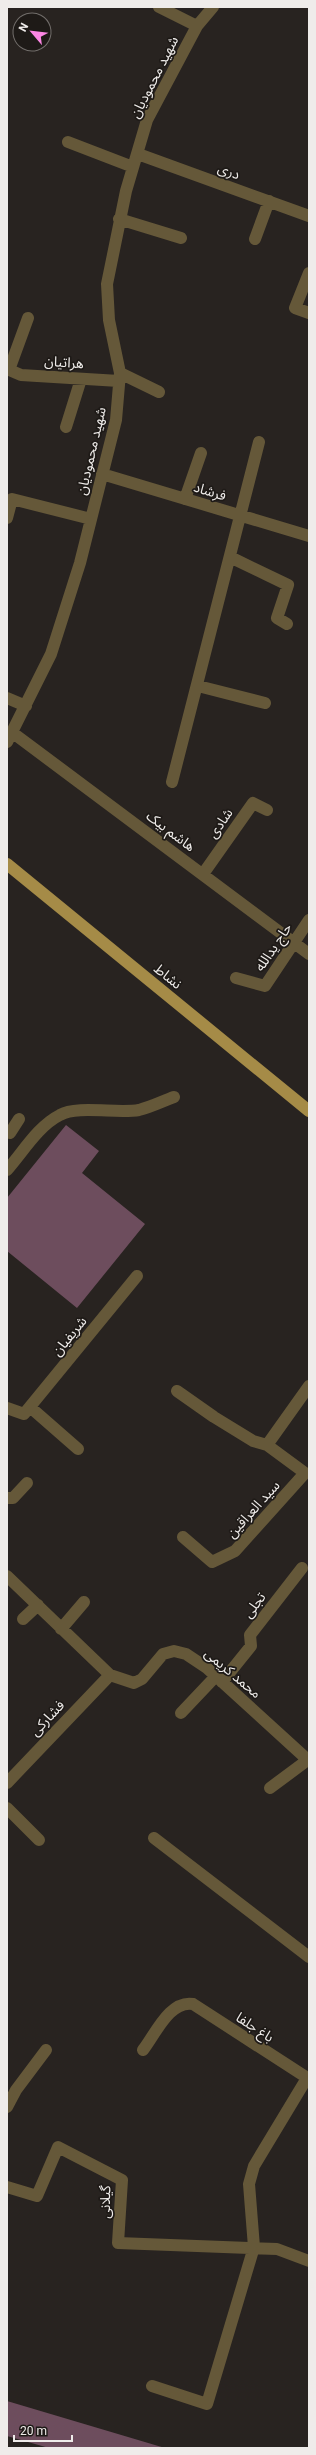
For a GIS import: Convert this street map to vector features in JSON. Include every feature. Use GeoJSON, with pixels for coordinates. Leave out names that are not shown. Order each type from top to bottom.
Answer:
{"type":"FeatureCollection","features":[{"type":"Feature","properties":{"kind":"main road","name":"نشاط"},"geometry":{"type":"LineString","coordinates":[[7,864],[309,1111]]}},
{"type":"Feature","properties":{"kind":"street"},"geometry":{"type":"LineString","coordinates":[[159,7],[197,26]]}},
{"type":"Feature","properties":{"kind":"street","name":"شهید محمودیان"},"geometry":{"type":"LineString","coordinates":[[10,737],[52,654],[80,563],[116,420],[120,377],[110,320],[107,284],[119,219],[133,167],[147,120],[197,26],[213,7]]}},
{"type":"Feature","properties":{"kind":"street"},"geometry":{"type":"LineString","coordinates":[[68,142],[133,167]]}},
{"type":"Feature","properties":{"kind":"street","name":"دری"},"geometry":{"type":"LineString","coordinates":[[138,154],[309,216]]}},
{"type":"Feature","properties":{"kind":"street"},"geometry":{"type":"LineString","coordinates":[[255,239],[269,201]]}},
{"type":"Feature","properties":{"kind":"street"},"geometry":{"type":"LineString","coordinates":[[119,219],[181,238]]}},
{"type":"Feature","properties":{"kind":"street"},"geometry":{"type":"LineString","coordinates":[[309,273],[296,308],[309,313]]}},
{"type":"Feature","properties":{"kind":"street"},"geometry":{"type":"LineString","coordinates":[[8,370],[28,318]]}},
{"type":"Feature","properties":{"kind":"street","name":"هراتیان"},"geometry":{"type":"LineString","coordinates":[[8,370],[21,375],[81,379],[120,377]]}},
{"type":"Feature","properties":{"kind":"street"},"geometry":{"type":"LineString","coordinates":[[120,377],[159,392]]}},
{"type":"Feature","properties":{"kind":"street"},"geometry":{"type":"LineString","coordinates":[[66,427],[81,379]]}},
{"type":"Feature","properties":{"kind":"street"},"geometry":{"type":"LineString","coordinates":[[172,782],[198,686],[258,442]]}},
{"type":"Feature","properties":{"kind":"street"},"geometry":{"type":"LineString","coordinates":[[185,499],[201,453]]}},
{"type":"Feature","properties":{"kind":"street","name":"فرشاد"},"geometry":{"type":"LineString","coordinates":[[102,474],[309,536]]}},
{"type":"Feature","properties":{"kind":"street"},"geometry":{"type":"LineString","coordinates":[[7,518],[12,499],[91,519]]}},
{"type":"Feature","properties":{"kind":"street"},"geometry":{"type":"LineString","coordinates":[[230,557],[288,586],[276,618],[287,624]]}},
{"type":"Feature","properties":{"kind":"street"},"geometry":{"type":"LineString","coordinates":[[198,686],[265,703]]}},
{"type":"Feature","properties":{"kind":"street"},"geometry":{"type":"LineString","coordinates":[[7,698],[26,706]]}},
{"type":"Feature","properties":{"kind":"street","name":"هاشم بیک"},"geometry":{"type":"LineString","coordinates":[[10,737],[203,874],[309,954]]}},
{"type":"Feature","properties":{"kind":"street","name":"شادی"},"geometry":{"type":"LineString","coordinates":[[203,874],[253,803],[267,810]]}},
{"type":"Feature","properties":{"kind":"street","name":"حاج یدالله"},"geometry":{"type":"LineString","coordinates":[[236,978],[265,986],[309,920]]}},
{"type":"Feature","properties":{"kind":"street"},"geometry":{"type":"LineString","coordinates":[[7,1170],[47,1124],[61,1114],[78,1110],[103,1112],[140,1110],[174,1097]]}},
{"type":"Feature","properties":{"kind":"street"},"geometry":{"type":"LineString","coordinates":[[7,1131],[10,1133],[19,1119]]}},
{"type":"Feature","properties":{"kind":"street","name":"شریفیان"},"geometry":{"type":"LineString","coordinates":[[27,1411],[137,1276]]}},
{"type":"Feature","properties":{"kind":"street"},"geometry":{"type":"LineString","coordinates":[[267,1445],[309,1386]]}},
{"type":"Feature","properties":{"kind":"street","name":"سید العراقین"},"geometry":{"type":"LineString","coordinates":[[177,1391],[220,1421],[253,1440],[267,1445],[304,1473],[235,1551],[212,1562],[183,1537]]}},
{"type":"Feature","properties":{"kind":"street"},"geometry":{"type":"LineString","coordinates":[[7,1408],[27,1411],[78,1450]]}},
{"type":"Feature","properties":{"kind":"street"},"geometry":{"type":"LineString","coordinates":[[7,1498],[13,1498],[27,1483]]}},
{"type":"Feature","properties":{"kind":"street","name":"تجلی"},"geometry":{"type":"LineString","coordinates":[[181,1713],[219,1679],[251,1646],[250,1635],[302,1568]]}},
{"type":"Feature","properties":{"kind":"street","name":"محمد کریمی"},"geometry":{"type":"LineString","coordinates":[[7,1576],[110,1675],[134,1683],[142,1679],[163,1654],[174,1651],[186,1654],[219,1679],[309,1760]]}},
{"type":"Feature","properties":{"kind":"street"},"geometry":{"type":"LineString","coordinates":[[61,1629],[84,1602]]}},
{"type":"Feature","properties":{"kind":"street"},"geometry":{"type":"LineString","coordinates":[[23,1620],[38,1605]]}},
{"type":"Feature","properties":{"kind":"street","name":"فشارکی"},"geometry":{"type":"LineString","coordinates":[[7,1783],[110,1675]]}},
{"type":"Feature","properties":{"kind":"street"},"geometry":{"type":"LineString","coordinates":[[270,1788],[309,1760]]}},
{"type":"Feature","properties":{"kind":"street"},"geometry":{"type":"LineString","coordinates":[[7,1808],[39,1840]]}},
{"type":"Feature","properties":{"kind":"street"},"geometry":{"type":"LineString","coordinates":[[154,1838],[309,1957]]}},
{"type":"Feature","properties":{"kind":"street","name":"باغ جلفا"},"geometry":{"type":"LineString","coordinates":[[144,2050],[173,2009],[184,2002],[193,2004],[308,2079]]}},
{"type":"Feature","properties":{"kind":"street"},"geometry":{"type":"LineString","coordinates":[[7,2107],[16,2090],[46,2050]]}},
{"type":"Feature","properties":{"kind":"street"},"geometry":{"type":"LineString","coordinates":[[152,2386],[207,2404],[254,2247],[249,2184],[254,2166],[308,2079]]}},
{"type":"Feature","properties":{"kind":"street","name":"گیلانی"},"geometry":{"type":"LineString","coordinates":[[7,2187],[37,2196],[58,2147],[122,2180],[118,2242],[254,2247]]}},
{"type":"Feature","properties":{"kind":"street"},"geometry":{"type":"LineString","coordinates":[[254,2247],[277,2249],[309,2261]]}},
{"type":"Feature","properties":{"kind":"building"},"geometry":{"type":"Polygon","coordinates":[[[66,1125],[99,1151],[82,1173],[145,1224],[77,1308],[7,1251],[7,1198],[66,1125]]]}},
{"type":"Feature","properties":{"kind":"building"},"geometry":{"type":"Polygon","coordinates":[[[7,2401],[165,2448],[49,2448],[7,2436],[7,2401]]]}}]}
